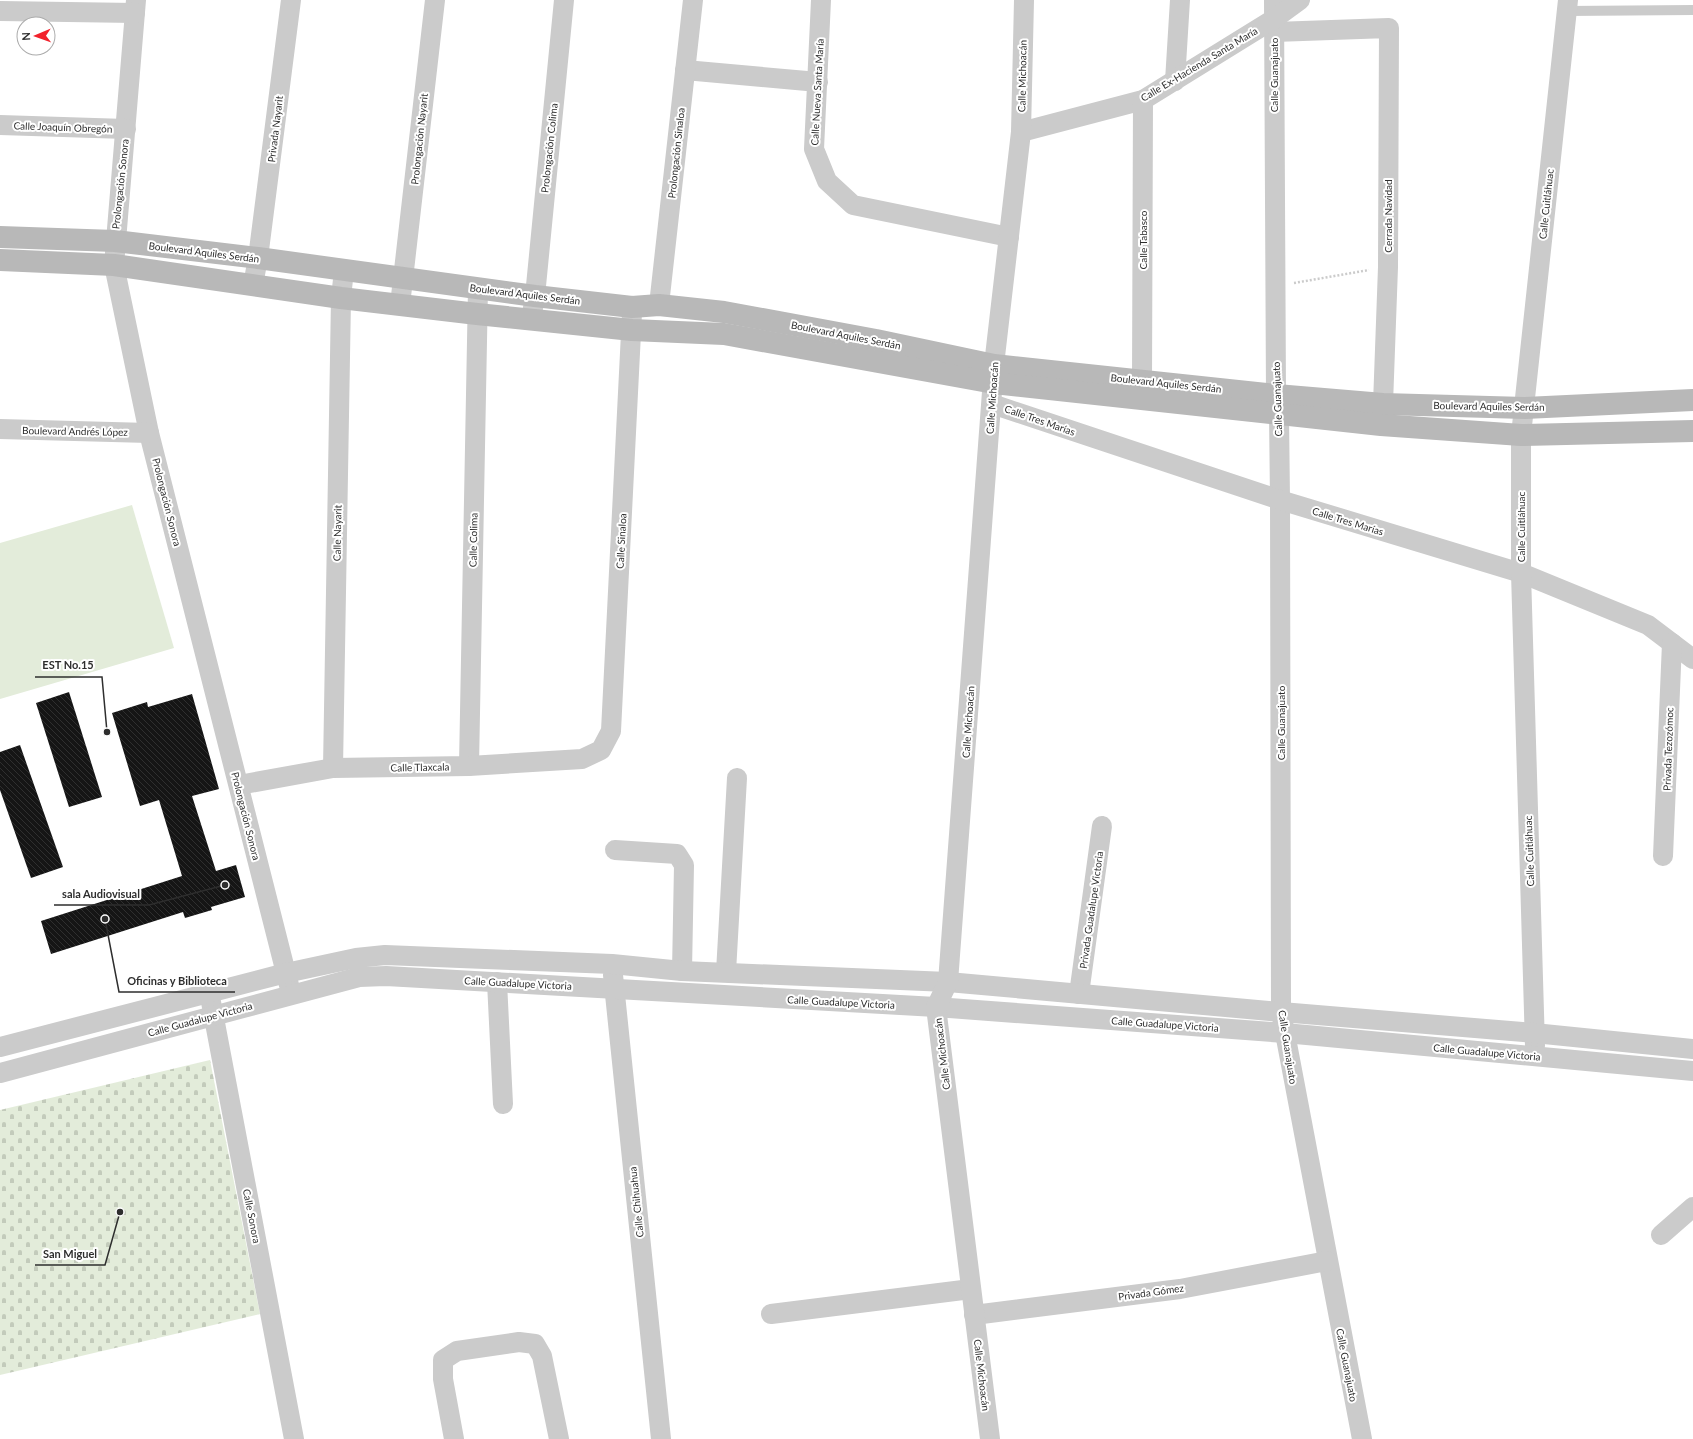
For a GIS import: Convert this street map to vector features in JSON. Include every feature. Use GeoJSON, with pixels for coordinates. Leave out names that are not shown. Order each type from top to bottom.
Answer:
{"type":"FeatureCollection","features":[{"type":"Feature","properties":{"kind":"street","name":"Privada Nayarit"},"geometry":{"type":"LineString","coordinates":[[253,285],[258,258],[291,0]]}},
{"type":"Feature","properties":{"kind":"street","name":"Prolongación Nayarit"},"geometry":{"type":"LineString","coordinates":[[400,305],[434,0]]}},
{"type":"Feature","properties":{"kind":"street","name":"Prolongación Colima"},"geometry":{"type":"LineString","coordinates":[[531,320],[535,296],[564,0]]}},
{"type":"Feature","properties":{"kind":"street","name":"Prolongación Sinaloa"},"geometry":{"type":"LineString","coordinates":[[659,305],[693,0]]}},
{"type":"Feature","properties":{"kind":"street","name":"Calle Nueva Santa María"},"geometry":{"type":"LineString","coordinates":[[821,0],[814,149],[827,181],[853,205],[1009,237]]}},
{"type":"Feature","properties":{"kind":"street","name":"Calle Michoacán"},"geometry":{"type":"LineString","coordinates":[[990,1439],[936,1007],[948,982],[993,384],[1021,132],[1024,0]]}},
{"type":"Feature","properties":{"kind":"street"},"geometry":{"type":"LineString","coordinates":[[1174,81],[1180,0]]}},
{"type":"Feature","properties":{"kind":"street","name":"Calle Ex-Hacienda Santa María"},"geometry":{"type":"LineString","coordinates":[[1021,132],[1143,100],[1300,0]]}},
{"type":"Feature","properties":{"kind":"street"},"geometry":{"type":"LineString","coordinates":[[0,11],[135,6]]}},
{"type":"Feature","properties":{"kind":"street","name":"Prolongación Sonora"},"geometry":{"type":"LineString","coordinates":[[135,6],[126,129],[114,241],[114,265],[149,433],[291,995]]}},
{"type":"Feature","properties":{"kind":"street","name":"Calle Cuitláhuac"},"geometry":{"type":"LineString","coordinates":[[1535,1056],[1521,573],[1521,435],[1567,6]]}},
{"type":"Feature","properties":{"kind":"street","name":"Cerrada Navidad"},"geometry":{"type":"LineString","coordinates":[[1274,17],[1389,28],[1388,267],[1383,404]]}},
{"type":"Feature","properties":{"kind":"street","name":"Calle Guanajuato"},"geometry":{"type":"LineString","coordinates":[[1274,17],[1275,286],[1280,500],[1281,1012],[1327,1261],[1362,1439]]}},
{"type":"Feature","properties":{"kind":"street"},"geometry":{"type":"LineString","coordinates":[[685,70],[818,82]]}},
{"type":"Feature","properties":{"kind":"street","name":"Calle Tabasco"},"geometry":{"type":"LineString","coordinates":[[1142,381],[1143,100]]}},
{"type":"Feature","properties":{"kind":"street","name":"Calle Joaquín Obregón"},"geometry":{"type":"LineString","coordinates":[[0,125],[126,129]]}},
{"type":"Feature","properties":{"kind":"street","name":"Boulevard Aquiles Serdán"},"geometry":{"type":"LineString","coordinates":[[0,237],[114,241],[258,258],[535,296],[632,307],[659,305],[724,312],[876,340],[993,384],[1142,381],[1381,425],[1521,435],[1693,431]]}},
{"type":"Feature","properties":{"kind":"street","name":"Boulevard Aquiles Serdán"},"geometry":{"type":"LineString","coordinates":[[0,260],[114,265],[341,298],[477,314],[632,330],[724,334],[993,384],[1277,405],[1383,404],[1525,408],[1693,400]]}},
{"type":"Feature","properties":{"kind":"street","name":"Calle Nayarit"},"geometry":{"type":"LineString","coordinates":[[333,768],[341,298],[344,270]]}},
{"type":"Feature","properties":{"kind":"street","name":"Calle Colima"},"geometry":{"type":"LineString","coordinates":[[469,766],[478,288]]}},
{"type":"Feature","properties":{"kind":"street","name":"Calle Sinaloa"},"geometry":{"type":"LineString","coordinates":[[601,750],[611,732],[632,307]]}},
{"type":"Feature","properties":{"kind":"street","name":"Calle Tres Marías"},"geometry":{"type":"LineString","coordinates":[[993,384],[1280,500],[1521,573],[1648,625],[1693,660]]}},
{"type":"Feature","properties":{"kind":"street","name":"Boulevard Andrés López"},"geometry":{"type":"LineString","coordinates":[[0,429],[149,433]]}},
{"type":"Feature","properties":{"kind":"street","name":"Privada Tezozómoc"},"geometry":{"type":"LineString","coordinates":[[1663,856],[1672,643]]}},
{"type":"Feature","properties":{"kind":"street","name":"Calle Tlaxcala"},"geometry":{"type":"LineString","coordinates":[[239,785],[333,768],[469,766],[582,759],[601,750]]}},
{"type":"Feature","properties":{"kind":"street"},"geometry":{"type":"LineString","coordinates":[[726,972],[738,778]]}},
{"type":"Feature","properties":{"kind":"street","name":"Privada Guadalupe Victoria"},"geometry":{"type":"LineString","coordinates":[[1079,994],[1102,826]]}},
{"type":"Feature","properties":{"kind":"street"},"geometry":{"type":"LineString","coordinates":[[615,850],[677,854],[684,865],[682,971]]}},
{"type":"Feature","properties":{"kind":"street","name":"Calle Guadalupe Victoria"},"geometry":{"type":"LineString","coordinates":[[0,1047],[209,992],[356,958],[385,955],[612,964],[682,971],[948,982],[1534,1033],[1693,1049]]}},
{"type":"Feature","properties":{"kind":"street","name":"Calle Chihuahua"},"geometry":{"type":"LineString","coordinates":[[612,964],[661,1439]]}},
{"type":"Feature","properties":{"kind":"street","name":"Calle Guadalupe Victoria"},"geometry":{"type":"LineString","coordinates":[[0,1072],[359,977],[386,976],[936,1007],[1284,1032],[1693,1071]]}},
{"type":"Feature","properties":{"kind":"street"},"geometry":{"type":"LineString","coordinates":[[497,982],[503,1104]]}},
{"type":"Feature","properties":{"kind":"street","name":"Calle Sonora"},"geometry":{"type":"LineString","coordinates":[[209,992],[294,1439]]}},
{"type":"Feature","properties":{"kind":"street"},"geometry":{"type":"LineString","coordinates":[[1660,1235],[1693,1207]]}},
{"type":"Feature","properties":{"kind":"street","name":"Privada Gómez"},"geometry":{"type":"LineString","coordinates":[[974,1315],[1180,1289],[1327,1261]]}},
{"type":"Feature","properties":{"kind":"street"},"geometry":{"type":"LineString","coordinates":[[771,1314],[971,1288]]}},
{"type":"Feature","properties":{"kind":"street"},"geometry":{"type":"LineString","coordinates":[[454,1439],[443,1379],[444,1360],[457,1351],[519,1342],[535,1344],[542,1356],[559,1439]]}},
{"type":"Feature","properties":{"kind":"lane"},"geometry":{"type":"LineString","coordinates":[[1567,6],[1693,10]]}},
{"type":"Feature","properties":{"kind":"path"},"geometry":{"type":"LineString","coordinates":[[1275,286],[1388,267]]}},
{"type":"Feature","properties":{"kind":"green space"},"geometry":{"type":"Polygon","coordinates":[[[132,505],[174,648],[0,699],[0,543],[132,505]]]}},
{"type":"Feature","properties":{"kind":"green space"},"geometry":{"type":"Polygon","coordinates":[[[210,1060],[260,1314],[0,1375],[0,1110],[210,1060]]]}},
{"type":"Feature","properties":{"kind":"building"},"geometry":{"type":"Polygon","coordinates":[[[69,692],[102,797],[69,807],[36,703],[69,692]]]}},
{"type":"Feature","properties":{"kind":"building"},"geometry":{"type":"Polygon","coordinates":[[[192,694],[219,789],[192,796],[216,871],[236,865],[245,897],[211,907],[212,910],[185,918],[183,912],[51,954],[41,921],[182,876],[159,800],[140,806],[112,713],[147,702],[148,707],[192,694]]]}},
{"type":"Feature","properties":{"kind":"building"},"geometry":{"type":"Polygon","coordinates":[[[20,745],[63,867],[31,878],[0,790],[0,752],[20,745]]]}},
{"type":"Feature","properties":{"kind":"place","name":"EST No.15"},"geometry":{"type":"Point","coordinates":[107,732]}},
{"type":"Feature","properties":{"kind":"place","name":"sala Audiovisual"},"geometry":{"type":"Point","coordinates":[225,885]}},
{"type":"Feature","properties":{"kind":"place","name":"Oficinas y Biblioteca"},"geometry":{"type":"Point","coordinates":[105,919]}},
{"type":"Feature","properties":{"kind":"place","name":"San Miguel"},"geometry":{"type":"Point","coordinates":[120,1212]}}]}
